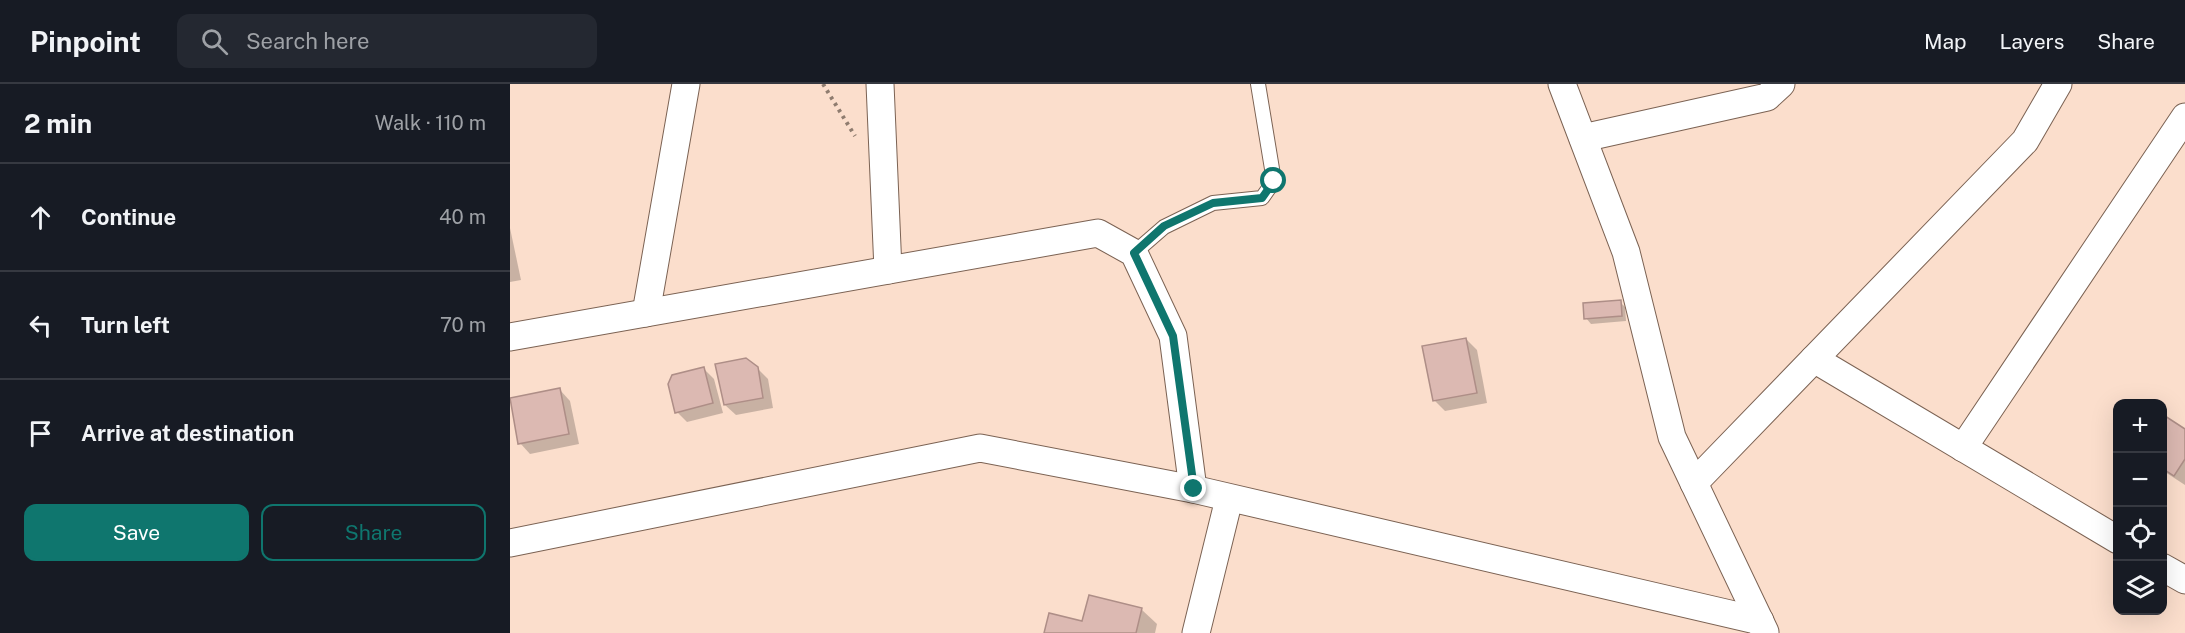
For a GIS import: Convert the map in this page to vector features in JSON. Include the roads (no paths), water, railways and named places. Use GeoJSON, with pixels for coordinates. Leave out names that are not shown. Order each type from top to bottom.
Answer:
{"type":"FeatureCollection","features":[{"type":"Feature","properties":{"kind":"street"},"geometry":{"type":"LineString","coordinates":[[646,313],[686,84]]}},
{"type":"Feature","properties":{"kind":"street"},"geometry":{"type":"LineString","coordinates":[[880,84],[888,270]]}},
{"type":"Feature","properties":{"kind":"street"},"geometry":{"type":"LineString","coordinates":[[1562,84],[1626,252],[1672,437],[1763,627]]}},
{"type":"Feature","properties":{"kind":"street"},"geometry":{"type":"LineString","coordinates":[[1583,138],[1767,98],[1781,84]]}},
{"type":"Feature","properties":{"kind":"street"},"geometry":{"type":"LineString","coordinates":[[1694,483],[2025,141],[2058,84]]}},
{"type":"Feature","properties":{"kind":"street"},"geometry":{"type":"LineString","coordinates":[[1963,448],[2185,117]]}},
{"type":"Feature","properties":{"kind":"street"},"geometry":{"type":"LineString","coordinates":[[510,337],[1098,234],[1134,253],[1173,336],[1194,489]]}},
{"type":"Feature","properties":{"kind":"street"},"geometry":{"type":"LineString","coordinates":[[1814,359],[2113,537]]}},
{"type":"Feature","properties":{"kind":"street"},"geometry":{"type":"LineString","coordinates":[[510,543],[980,448],[1194,489],[1763,627]]}},
{"type":"Feature","properties":{"kind":"street"},"geometry":{"type":"LineString","coordinates":[[1197,633],[1229,499]]}},
{"type":"Feature","properties":{"kind":"street"},"geometry":{"type":"LineString","coordinates":[[2167,569],[2185,580]]}},
{"type":"Feature","properties":{"kind":"lane"},"geometry":{"type":"LineString","coordinates":[[1134,253],[1164,226],[1213,203],[1262,198],[1274,181],[1258,84]]}}]}
